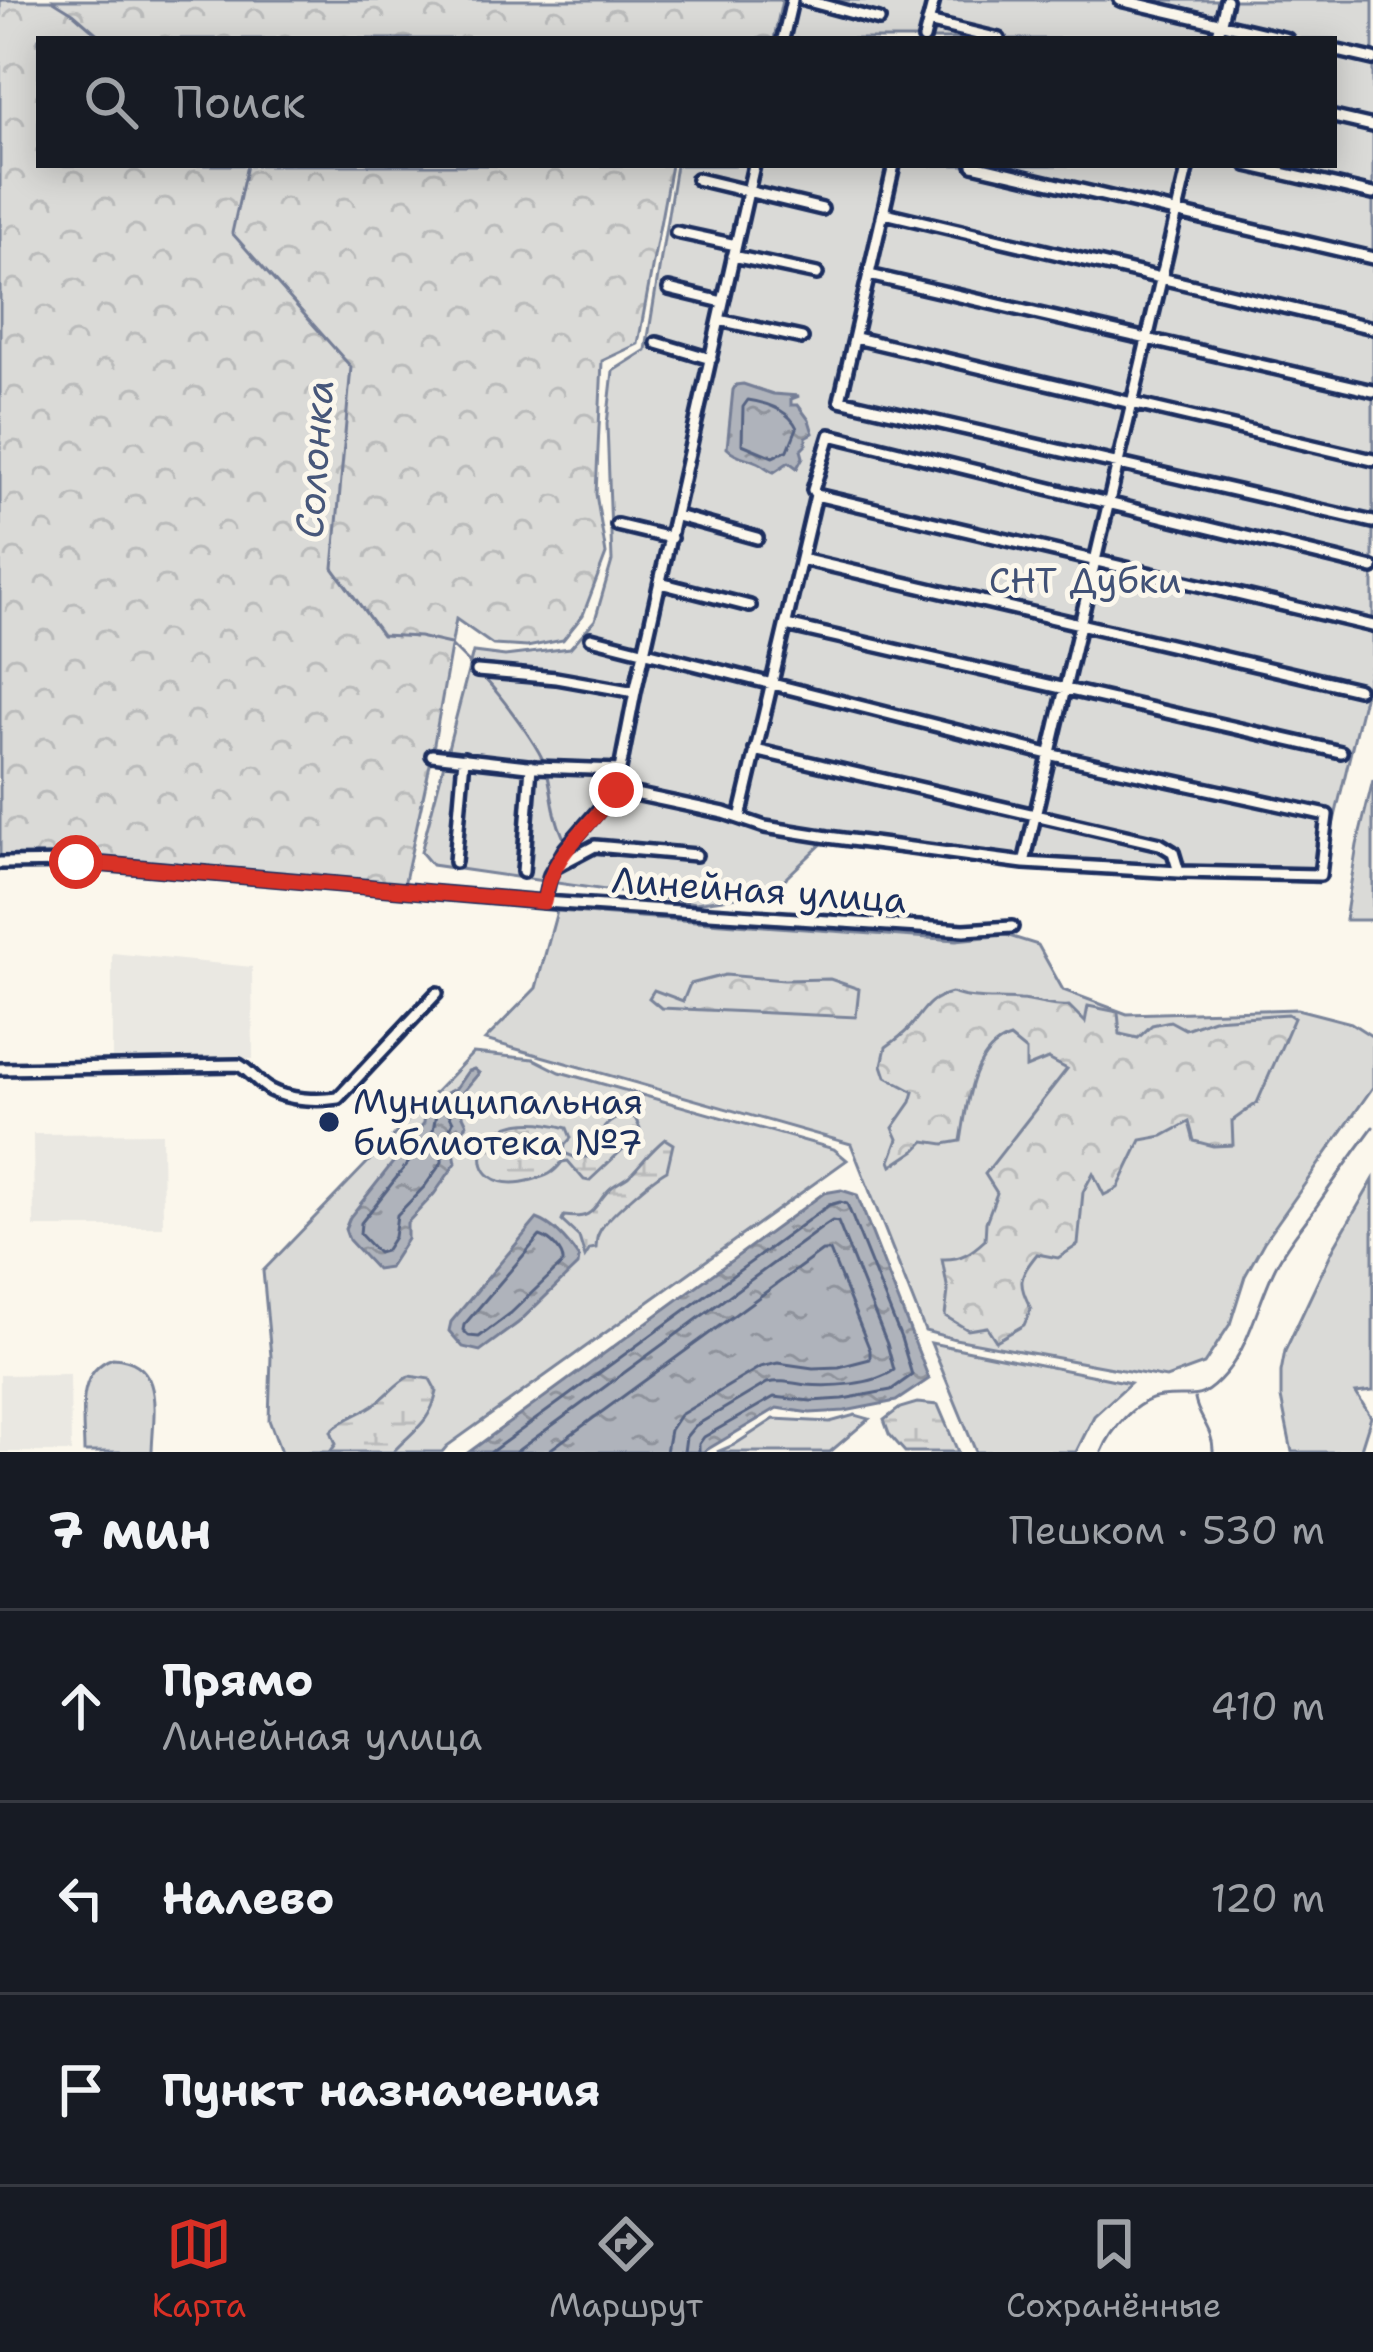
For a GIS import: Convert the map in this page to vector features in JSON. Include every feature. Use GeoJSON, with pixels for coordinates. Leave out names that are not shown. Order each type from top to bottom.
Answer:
{"type":"FeatureCollection","features":[{"type":"Feature","properties":{"kind":"street"},"geometry":{"type":"LineString","coordinates":[[784,36],[792,0]]}},
{"type":"Feature","properties":{"kind":"street"},"geometry":{"type":"LineString","coordinates":[[804,0],[880,20]]}},
{"type":"Feature","properties":{"kind":"street"},"geometry":{"type":"LineString","coordinates":[[925,36],[934,0]]}},
{"type":"Feature","properties":{"kind":"street"},"geometry":{"type":"LineString","coordinates":[[1120,0],[1275,36]]}},
{"type":"Feature","properties":{"kind":"street"},"geometry":{"type":"LineString","coordinates":[[1218,36],[1226,0]]}},
{"type":"Feature","properties":{"kind":"street"},"geometry":{"type":"LineString","coordinates":[[928,22],[987,36]]}},
{"type":"Feature","properties":{"kind":"street"},"geometry":{"type":"LineString","coordinates":[[1337,51],[1373,59]]}},
{"type":"Feature","properties":{"kind":"street"},"geometry":{"type":"LineString","coordinates":[[1337,118],[1373,126]]}},
{"type":"Feature","properties":{"kind":"street"},"geometry":{"type":"LineString","coordinates":[[544,902],[553,869],[565,849],[616,790],[753,168]]}},
{"type":"Feature","properties":{"kind":"street"},"geometry":{"type":"LineString","coordinates":[[893,168],[840,400],[1373,522]]}},
{"type":"Feature","properties":{"kind":"street"},"geometry":{"type":"LineString","coordinates":[[986,168],[1373,258]]}},
{"type":"Feature","properties":{"kind":"street"},"geometry":{"type":"LineString","coordinates":[[1024,863],[1187,168]]}},
{"type":"Feature","properties":{"kind":"street"},"geometry":{"type":"LineString","coordinates":[[1260,168],[1373,194]]}},
{"type":"Feature","properties":{"kind":"street"},"geometry":{"type":"LineString","coordinates":[[698,179],[821,209]]}},
{"type":"Feature","properties":{"kind":"street"},"geometry":{"type":"LineString","coordinates":[[885,213],[1373,328]]}},
{"type":"Feature","properties":{"kind":"street"},"geometry":{"type":"LineString","coordinates":[[676,232],[817,274]]}},
{"type":"Feature","properties":{"kind":"street"},"geometry":{"type":"LineString","coordinates":[[869,274],[1373,391]]}},
{"type":"Feature","properties":{"kind":"street"},"geometry":{"type":"LineString","coordinates":[[669,289],[723,302]]}},
{"type":"Feature","properties":{"kind":"street"},"geometry":{"type":"LineString","coordinates":[[719,320],[802,338]]}},
{"type":"Feature","properties":{"kind":"street"},"geometry":{"type":"LineString","coordinates":[[856,338],[1373,460]]}},
{"type":"Feature","properties":{"kind":"street"},"geometry":{"type":"LineString","coordinates":[[657,343],[711,359]]}},
{"type":"Feature","properties":{"kind":"street"},"geometry":{"type":"LineString","coordinates":[[740,818],[816,495],[813,490],[828,438],[836,434],[1373,568]]}},
{"type":"Feature","properties":{"kind":"street"},"geometry":{"type":"LineString","coordinates":[[816,495],[1373,626]]}},
{"type":"Feature","properties":{"kind":"street"},"geometry":{"type":"LineString","coordinates":[[677,516],[757,538]]}},
{"type":"Feature","properties":{"kind":"street"},"geometry":{"type":"LineString","coordinates":[[617,525],[670,538]]}},
{"type":"Feature","properties":{"kind":"street"},"geometry":{"type":"LineString","coordinates":[[801,559],[1358,689]]}},
{"type":"Feature","properties":{"kind":"street"},"geometry":{"type":"LineString","coordinates":[[660,584],[750,606]]}},
{"type":"Feature","properties":{"kind":"street"},"geometry":{"type":"LineString","coordinates":[[786,625],[1341,752]]}},
{"type":"Feature","properties":{"kind":"street"},"geometry":{"type":"LineString","coordinates":[[591,638],[1048,754],[1327,815],[1320,875],[1179,872],[1024,863],[828,838],[616,790]]}},
{"type":"Feature","properties":{"kind":"street"},"geometry":{"type":"LineString","coordinates":[[477,671],[635,692]]}},
{"type":"Feature","properties":{"kind":"street"},"geometry":{"type":"LineString","coordinates":[[755,749],[1160,844],[1173,852],[1179,872]]}},
{"type":"Feature","properties":{"kind":"street"},"geometry":{"type":"LineString","coordinates":[[432,755],[620,770]]}},
{"type":"Feature","properties":{"kind":"street"},"geometry":{"type":"LineString","coordinates":[[454,862],[464,758]]}},
{"type":"Feature","properties":{"kind":"street"},"geometry":{"type":"LineString","coordinates":[[523,872],[531,766]]}},
{"type":"Feature","properties":{"kind":"street"},"geometry":{"type":"LineString","coordinates":[[553,869],[595,846],[696,855]]}},
{"type":"Feature","properties":{"kind":"street","name":"Линейная улица"},"geometry":{"type":"LineString","coordinates":[[0,863],[76,862],[544,902],[964,930],[1012,927]]}},
{"type":"Feature","properties":{"kind":"street"},"geometry":{"type":"LineString","coordinates":[[0,1070],[239,1065],[268,1090],[320,1101],[338,1098],[436,993]]}},
{"type":"Feature","properties":{"kind":"shaded area"},"geometry":{"type":"Polygon","coordinates":[[[112,953],[252,967],[253,1059],[112,1061],[112,953]]]}},
{"type":"Feature","properties":{"kind":"shaded area"},"geometry":{"type":"Polygon","coordinates":[[[162,1133],[163,1227],[34,1227],[33,1134],[162,1133]]]}},
{"type":"Feature","properties":{"kind":"shaded area"},"geometry":{"type":"Polygon","coordinates":[[[70,1374],[71,1452],[0,1452],[0,1375],[70,1374]]]}},
{"type":"Feature","properties":{"kind":"green space"},"geometry":{"type":"Polygon","coordinates":[[[0,0],[782,0],[775,36],[36,36],[36,168],[670,168],[638,344],[602,361],[596,494],[606,554],[583,615],[563,640],[527,647],[493,645],[456,619],[403,890],[77,862],[0,863],[0,0]]]}},
{"type":"Feature","properties":{"kind":"green space","name":"СНТ Дубки"},"geometry":{"type":"Polygon","coordinates":[[[784,0],[1373,0],[1373,660],[1319,883],[1051,868],[828,838],[771,892],[695,903],[432,865],[421,852],[473,652],[505,656],[570,648],[595,620],[612,561],[607,424],[613,371],[646,350],[676,168],[1337,168],[1337,36],[777,36],[784,0]]]}},
{"type":"Feature","properties":{"kind":"green space"},"geometry":{"type":"Polygon","coordinates":[[[1373,780],[1373,920],[1345,920],[1357,845],[1373,780]]]}},
{"type":"Feature","properties":{"kind":"green space"},"geometry":{"type":"Polygon","coordinates":[[[557,911],[956,940],[1006,935],[1038,945],[1063,990],[1127,1014],[1297,1009],[1351,1023],[1373,1037],[1373,1087],[1264,1242],[1245,1276],[1230,1324],[1204,1364],[1166,1378],[955,1339],[925,1331],[851,1144],[485,1040],[536,988],[557,911]]]}},
{"type":"Feature","properties":{"kind":"green space"},"geometry":{"type":"Polygon","coordinates":[[[725,975],[830,979],[859,989],[856,1017],[661,1008],[649,998],[654,990],[683,1001],[690,984],[725,975]]]}},
{"type":"Feature","properties":{"kind":"green space"},"geometry":{"type":"Polygon","coordinates":[[[951,993],[1069,1006],[1085,1022],[1088,1006],[1118,1012],[1120,1034],[1138,1038],[1152,1025],[1170,1021],[1185,1029],[1213,1019],[1288,1014],[1294,1018],[1257,1103],[1232,1121],[1233,1145],[1194,1141],[1189,1122],[1163,1136],[1141,1140],[1118,1188],[1104,1195],[1093,1173],[1083,1192],[1078,1245],[1058,1258],[1037,1254],[1022,1280],[1031,1309],[1024,1325],[996,1341],[987,1327],[968,1330],[945,1316],[948,1291],[942,1259],[966,1254],[985,1240],[997,1193],[985,1174],[1067,1069],[1048,1059],[1026,1068],[1026,1051],[1010,1038],[997,1044],[973,1081],[961,1141],[925,1141],[892,1166],[898,1139],[893,1128],[914,1092],[886,1077],[882,1065],[886,1047],[932,1001],[951,993]]]}},
{"type":"Feature","properties":{"kind":"green space"},"geometry":{"type":"Polygon","coordinates":[[[473,1053],[534,1059],[560,1072],[834,1149],[847,1160],[442,1452],[281,1452],[269,1420],[271,1356],[263,1271],[473,1053]]]}},
{"type":"Feature","properties":{"kind":"green space"},"geometry":{"type":"Polygon","coordinates":[[[625,1114],[635,1118],[640,1128],[637,1136],[589,1181],[568,1161],[542,1177],[507,1183],[491,1177],[483,1165],[483,1151],[491,1137],[508,1126],[533,1122],[567,1128],[571,1138],[564,1153],[590,1157],[604,1128],[625,1114]]]}},
{"type":"Feature","properties":{"kind":"green space"},"geometry":{"type":"Polygon","coordinates":[[[665,1139],[673,1144],[667,1170],[613,1215],[599,1232],[596,1248],[585,1257],[579,1237],[562,1221],[564,1216],[589,1213],[665,1139]]]}},
{"type":"Feature","properties":{"kind":"green space"},"geometry":{"type":"Polygon","coordinates":[[[1373,1180],[1373,1391],[1356,1393],[1371,1417],[1360,1452],[1292,1452],[1281,1398],[1285,1351],[1334,1247],[1373,1180]]]}},
{"type":"Feature","properties":{"kind":"green space"},"geometry":{"type":"Polygon","coordinates":[[[931,1343],[1130,1383],[1094,1416],[1076,1452],[976,1452],[931,1343]]]}},
{"type":"Feature","properties":{"kind":"green space"},"geometry":{"type":"Polygon","coordinates":[[[113,1358],[130,1361],[149,1379],[154,1406],[152,1452],[84,1452],[87,1385],[92,1374],[113,1358]]]}},
{"type":"Feature","properties":{"kind":"green space"},"geometry":{"type":"Polygon","coordinates":[[[410,1376],[430,1379],[437,1392],[425,1419],[393,1452],[330,1452],[336,1444],[331,1431],[410,1376]]]}},
{"type":"Feature","properties":{"kind":"green space"},"geometry":{"type":"Polygon","coordinates":[[[917,1403],[938,1405],[958,1452],[905,1452],[889,1434],[884,1420],[917,1403]]]}},
{"type":"Feature","properties":{"kind":"green space"},"geometry":{"type":"Polygon","coordinates":[[[855,1415],[869,1419],[830,1452],[717,1452],[774,1419],[830,1422],[855,1415]]]}},
{"type":"Feature","properties":{"kind":"water"},"geometry":{"type":"Polygon","coordinates":[[[743,384],[799,396],[791,399],[791,405],[798,405],[813,433],[806,437],[797,468],[789,462],[774,472],[727,448],[733,390],[743,384]]]}},
{"type":"Feature","properties":{"kind":"water"},"geometry":{"type":"Polygon","coordinates":[[[474,1069],[479,1073],[463,1092],[459,1107],[467,1124],[453,1146],[456,1163],[407,1223],[407,1239],[389,1267],[376,1269],[349,1240],[345,1229],[350,1217],[424,1123],[426,1104],[456,1088],[474,1069]]]}},
{"type":"Feature","properties":{"kind":"water"},"geometry":{"type":"Polygon","coordinates":[[[841,1190],[857,1195],[929,1379],[896,1401],[845,1411],[777,1408],[703,1452],[469,1452],[824,1193],[841,1190]]]}},
{"type":"Feature","properties":{"kind":"water"},"geometry":{"type":"Polygon","coordinates":[[[537,1219],[566,1241],[579,1258],[578,1265],[518,1323],[480,1351],[463,1347],[449,1331],[451,1322],[537,1219]]]}},
{"type":"Feature","properties":{"kind":"waterway","name":"Солонка"},"geometry":{"type":"LineString","coordinates":[[52,0],[100,36]]}},
{"type":"Feature","properties":{"kind":"waterway","name":"Солонка"},"geometry":{"type":"LineString","coordinates":[[246,168],[232,233],[351,367],[333,568],[382,635],[450,644],[475,669]]}},
{"type":"Feature","properties":{"kind":"waterway","name":"Солонка"},"geometry":{"type":"LineString","coordinates":[[482,676],[537,749],[563,836]]}},
{"type":"Feature","properties":{"kind":"waterway"},"geometry":{"type":"LineString","coordinates":[[1102,1452],[1118,1426],[1142,1404],[1161,1397],[1202,1394],[1226,1373],[1242,1348],[1281,1257],[1373,1127]]}},
{"type":"Feature","properties":{"kind":"waterway"},"geometry":{"type":"LineString","coordinates":[[1195,1399],[1213,1452]]}},
{"type":"Feature","properties":{"kind":"place","name":"Муниципальная библиотека №7"},"geometry":{"type":"Point","coordinates":[329,1122]}},
{"type":"Feature","properties":{"kind":"route"},"geometry":{"type":"LineString","coordinates":[[76,862],[544,902],[546,885],[565,849],[616,790]]}}]}
